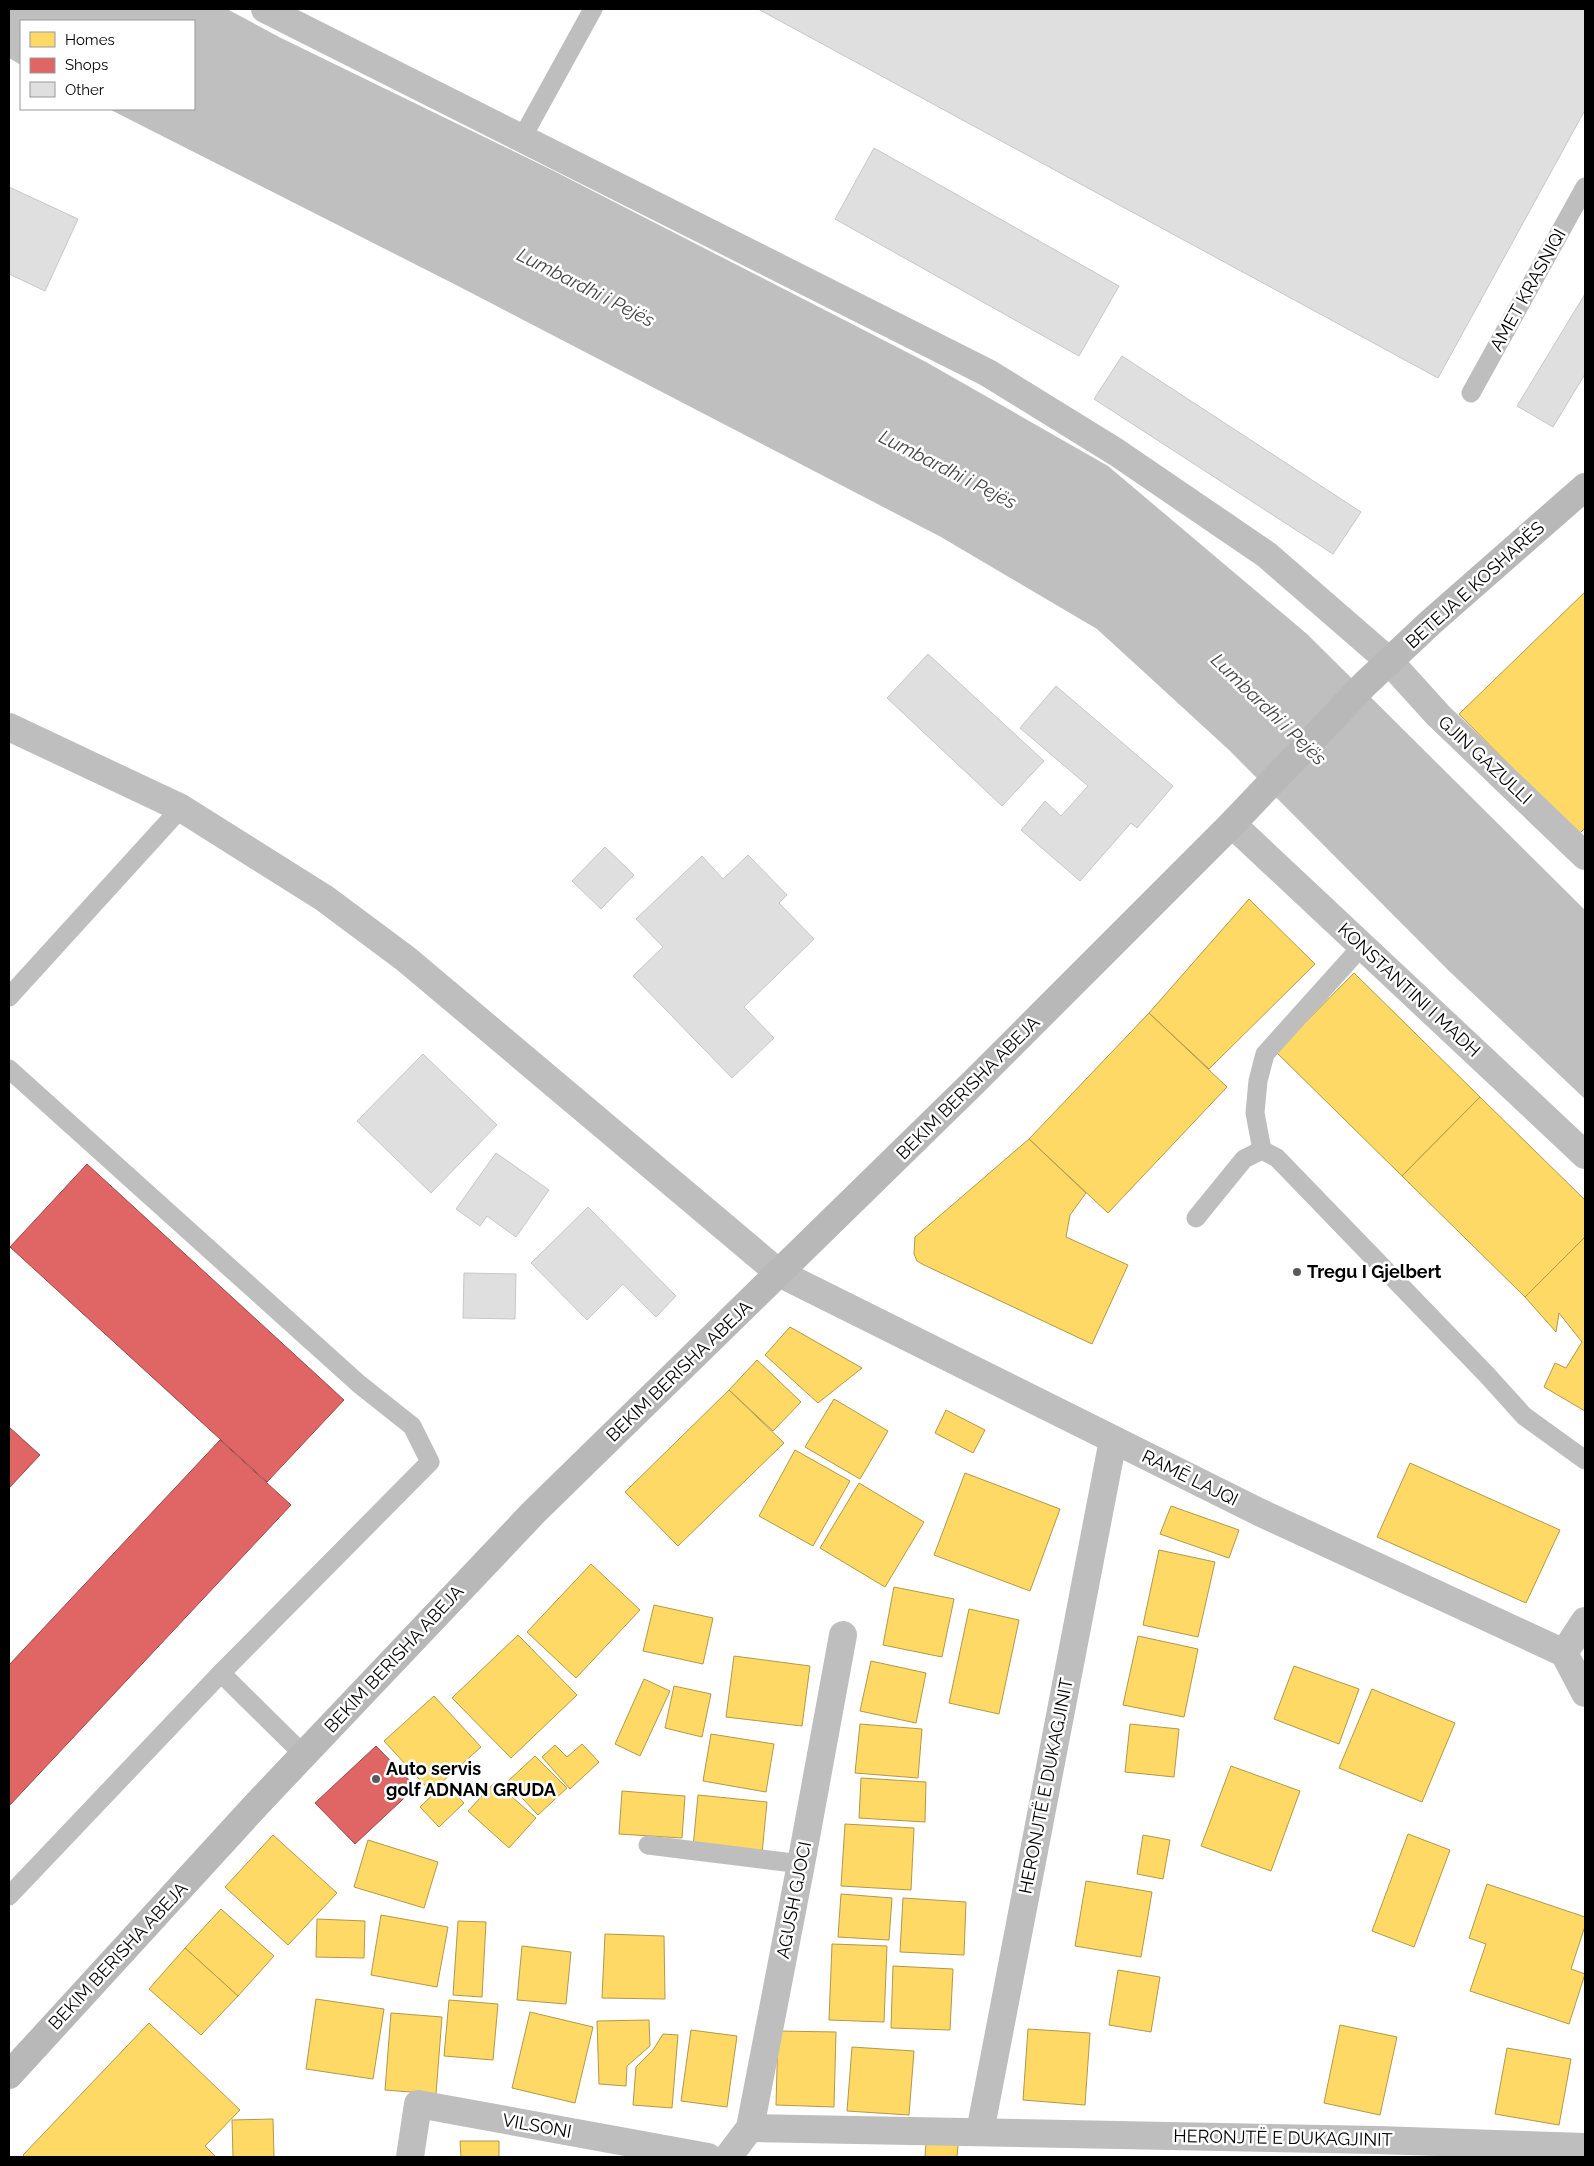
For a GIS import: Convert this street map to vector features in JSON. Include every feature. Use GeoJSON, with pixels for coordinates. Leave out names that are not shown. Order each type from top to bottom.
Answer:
{"type":"FeatureCollection","features":[{"type":"Feature","properties":{"kind":"street","name":"GJIN GAZULLI"},"geometry":{"type":"LineString","coordinates":[[265,9],[988,373],[1116,452],[1267,555],[1389,661],[1438,715],[1585,856]]}},
{"type":"Feature","properties":{"kind":"street","name":"BETEJA E KOSHARËS"},"geometry":{"type":"LineString","coordinates":[[1365,684],[1431,622],[1585,487]]}},
{"type":"Feature","properties":{"kind":"street","name":"BEKIM BERISHA ABEJA"},"geometry":{"type":"LineString","coordinates":[[9,2075],[304,1755],[534,1512],[976,1080],[1232,824],[1365,684]]}},
{"type":"Feature","properties":{"kind":"street","name":"RAMĒ LAJQI"},"geometry":{"type":"LineString","coordinates":[[9,727],[181,808],[324,898],[406,959],[779,1273],[1258,1512],[1564,1653]]}},
{"type":"Feature","properties":{"kind":"street","name":"KONSTANTINI I MADH"},"geometry":{"type":"LineString","coordinates":[[1232,824],[1585,1155]]}},
{"type":"Feature","properties":{"kind":"street","name":"HERONJTË E DUKAGJINIT"},"geometry":{"type":"LineString","coordinates":[[980,2132],[1113,1440]]}},
{"type":"Feature","properties":{"kind":"street"},"geometry":{"type":"LineString","coordinates":[[1585,1621],[1564,1653],[1585,1694]]}},
{"type":"Feature","properties":{"kind":"street","name":"AGUSH GJOCI"},"geometry":{"type":"LineString","coordinates":[[728,2157],[750,2128],[801,1864],[842,1636]]}},
{"type":"Feature","properties":{"kind":"street","name":"VILSONI"},"geometry":{"type":"LineString","coordinates":[[410,2157],[418,2104],[708,2157]]}},
{"type":"Feature","properties":{"kind":"street","name":"HERONJTË E DUKAGJINIT"},"geometry":{"type":"LineString","coordinates":[[750,2128],[1378,2140],[1585,2147]]}},
{"type":"Feature","properties":{"kind":"lane"},"geometry":{"type":"LineString","coordinates":[[522,138],[594,9]]}},
{"type":"Feature","properties":{"kind":"lane","name":"AMET KRASNIQI"},"geometry":{"type":"LineString","coordinates":[[1471,393],[1585,187]]}},
{"type":"Feature","properties":{"kind":"lane"},"geometry":{"type":"LineString","coordinates":[[9,997],[181,808]]}},
{"type":"Feature","properties":{"kind":"lane"},"geometry":{"type":"LineString","coordinates":[[1262,1150],[1255,1112],[1258,1081],[1266,1054],[1362,946]]}},
{"type":"Feature","properties":{"kind":"lane"},"geometry":{"type":"LineString","coordinates":[[9,1069],[360,1384],[412,1426],[430,1462],[221,1673],[9,1896]]}},
{"type":"Feature","properties":{"kind":"lane"},"geometry":{"type":"LineString","coordinates":[[1196,1218],[1244,1159],[1262,1150]]}},
{"type":"Feature","properties":{"kind":"lane"},"geometry":{"type":"LineString","coordinates":[[1262,1150],[1277,1158],[1524,1416],[1585,1460]]}},
{"type":"Feature","properties":{"kind":"lane"},"geometry":{"type":"LineString","coordinates":[[221,1673],[304,1755]]}},
{"type":"Feature","properties":{"kind":"lane"},"geometry":{"type":"LineString","coordinates":[[648,1846],[801,1864]]}},
{"type":"Feature","properties":{"kind":"water","name":"Lumbardhi i Pejës"},"geometry":{"type":"Polygon","coordinates":[[[9,9],[227,9],[279,37],[552,170],[926,362],[1108,466],[1307,634],[1585,910],[1585,1099],[1449,971],[1229,750],[1097,629],[941,537],[458,286],[111,110],[195,110],[195,20],[20,20],[20,64],[9,58],[9,9]]]}},
{"type":"Feature","properties":{"kind":"building: Homes"},"geometry":{"type":"Polygon","coordinates":[[[1585,592],[1585,828],[1578,835],[1459,714],[1585,592]]]}},
{"type":"Feature","properties":{"kind":"building: Homes"},"geometry":{"type":"Polygon","coordinates":[[[1249,899],[1315,964],[1209,1069],[1149,1013],[1249,899]]]}},
{"type":"Feature","properties":{"kind":"building: Homes"},"geometry":{"type":"Polygon","coordinates":[[[1354,973],[1480,1097],[1402,1176],[1276,1052],[1354,973]]]}},
{"type":"Feature","properties":{"kind":"building: Homes"},"geometry":{"type":"Polygon","coordinates":[[[1149,1013],[1227,1087],[1108,1213],[1029,1139],[1149,1013]]]}},
{"type":"Feature","properties":{"kind":"building: Homes"},"geometry":{"type":"Polygon","coordinates":[[[1480,1097],[1585,1200],[1585,1237],[1525,1297],[1402,1176],[1480,1097]]]}},
{"type":"Feature","properties":{"kind":"building: Homes"},"geometry":{"type":"Polygon","coordinates":[[[1029,1139],[1086,1193],[1070,1215],[1066,1237],[1128,1265],[1092,1344],[924,1265],[917,1261],[914,1254],[915,1237],[1029,1139]]]}},
{"type":"Feature","properties":{"kind":"building: Homes"},"geometry":{"type":"Polygon","coordinates":[[[1585,1237],[1585,1411],[1544,1387],[1555,1363],[1566,1368],[1582,1342],[1559,1313],[1556,1332],[1525,1297],[1585,1237]]]}},
{"type":"Feature","properties":{"kind":"building: Homes"},"geometry":{"type":"Polygon","coordinates":[[[790,1327],[862,1368],[818,1403],[765,1355],[790,1327]]]}},
{"type":"Feature","properties":{"kind":"building: Homes"},"geometry":{"type":"Polygon","coordinates":[[[757,1360],[801,1402],[773,1431],[729,1390],[757,1360]]]}},
{"type":"Feature","properties":{"kind":"building: Homes"},"geometry":{"type":"Polygon","coordinates":[[[729,1390],[784,1443],[678,1546],[625,1492],[729,1390]]]}},
{"type":"Feature","properties":{"kind":"building: Homes"},"geometry":{"type":"Polygon","coordinates":[[[834,1399],[888,1431],[860,1479],[805,1447],[834,1399]]]}},
{"type":"Feature","properties":{"kind":"building: Homes"},"geometry":{"type":"Polygon","coordinates":[[[946,1410],[985,1430],[973,1453],[935,1433],[946,1410]]]}},
{"type":"Feature","properties":{"kind":"building: Homes"},"geometry":{"type":"Polygon","coordinates":[[[795,1450],[850,1481],[813,1546],[759,1516],[795,1450]]]}},
{"type":"Feature","properties":{"kind":"building: Homes"},"geometry":{"type":"Polygon","coordinates":[[[1410,1463],[1560,1530],[1526,1603],[1377,1537],[1410,1463]]]}},
{"type":"Feature","properties":{"kind":"building: Homes"},"geometry":{"type":"Polygon","coordinates":[[[965,1473],[1060,1509],[1030,1591],[934,1555],[965,1473]]]}},
{"type":"Feature","properties":{"kind":"building: Homes"},"geometry":{"type":"Polygon","coordinates":[[[859,1483],[924,1522],[885,1587],[820,1548],[859,1483]]]}},
{"type":"Feature","properties":{"kind":"building: Homes"},"geometry":{"type":"Polygon","coordinates":[[[1171,1506],[1239,1530],[1229,1558],[1160,1534],[1171,1506]]]}},
{"type":"Feature","properties":{"kind":"building: Homes"},"geometry":{"type":"Polygon","coordinates":[[[1159,1550],[1215,1562],[1198,1637],[1143,1625],[1159,1550]]]}},
{"type":"Feature","properties":{"kind":"building: Homes"},"geometry":{"type":"Polygon","coordinates":[[[591,1564],[640,1610],[576,1678],[527,1632],[591,1564]]]}},
{"type":"Feature","properties":{"kind":"building: Homes"},"geometry":{"type":"Polygon","coordinates":[[[894,1587],[954,1599],[942,1657],[883,1645],[894,1587]]]}},
{"type":"Feature","properties":{"kind":"building: Homes"},"geometry":{"type":"Polygon","coordinates":[[[654,1605],[713,1618],[703,1664],[643,1651],[654,1605]]]}},
{"type":"Feature","properties":{"kind":"building: Homes"},"geometry":{"type":"Polygon","coordinates":[[[969,1609],[1019,1620],[999,1714],[949,1703],[969,1609]]]}},
{"type":"Feature","properties":{"kind":"building: Homes"},"geometry":{"type":"Polygon","coordinates":[[[518,1635],[577,1695],[511,1758],[452,1698],[518,1635]]]}},
{"type":"Feature","properties":{"kind":"building: Homes"},"geometry":{"type":"Polygon","coordinates":[[[1138,1636],[1198,1649],[1184,1717],[1123,1705],[1138,1636]]]}},
{"type":"Feature","properties":{"kind":"building: Homes"},"geometry":{"type":"Polygon","coordinates":[[[734,1656],[810,1666],[802,1726],[726,1717],[734,1656]]]}},
{"type":"Feature","properties":{"kind":"building: Homes"},"geometry":{"type":"Polygon","coordinates":[[[871,1661],[926,1673],[916,1723],[860,1711],[871,1661]]]}},
{"type":"Feature","properties":{"kind":"building: Homes"},"geometry":{"type":"Polygon","coordinates":[[[1294,1666],[1359,1689],[1339,1744],[1274,1719],[1294,1666]]]}},
{"type":"Feature","properties":{"kind":"building: Homes"},"geometry":{"type":"Polygon","coordinates":[[[644,1679],[670,1691],[640,1756],[615,1744],[644,1679]]]}},
{"type":"Feature","properties":{"kind":"building: Homes"},"geometry":{"type":"Polygon","coordinates":[[[674,1686],[711,1694],[702,1737],[665,1728],[674,1686]]]}},
{"type":"Feature","properties":{"kind":"building: Homes"},"geometry":{"type":"Polygon","coordinates":[[[1372,1689],[1455,1723],[1422,1802],[1339,1768],[1372,1689]]]}},
{"type":"Feature","properties":{"kind":"building: Homes"},"geometry":{"type":"Polygon","coordinates":[[[434,1696],[481,1747],[431,1792],[384,1741],[434,1696]]]}},
{"type":"Feature","properties":{"kind":"building: Homes"},"geometry":{"type":"Polygon","coordinates":[[[860,1724],[922,1729],[918,1778],[855,1773],[860,1724]]]}},
{"type":"Feature","properties":{"kind":"building: Homes"},"geometry":{"type":"Polygon","coordinates":[[[1130,1724],[1179,1729],[1174,1777],[1125,1772],[1130,1724]]]}},
{"type":"Feature","properties":{"kind":"building: Homes"},"geometry":{"type":"Polygon","coordinates":[[[711,1734],[774,1744],[766,1792],[703,1781],[711,1734]]]}},
{"type":"Feature","properties":{"kind":"building: Homes"},"geometry":{"type":"Polygon","coordinates":[[[582,1744],[599,1762],[570,1789],[542,1757],[555,1745],[567,1757],[582,1744]]]}},
{"type":"Feature","properties":{"kind":"building: Homes"},"geometry":{"type":"Polygon","coordinates":[[[535,1756],[567,1788],[538,1815],[507,1782],[535,1756]]]}},
{"type":"Feature","properties":{"kind":"building: Homes"},"geometry":{"type":"Polygon","coordinates":[[[1231,1766],[1300,1791],[1271,1871],[1201,1846],[1231,1766]]]}},
{"type":"Feature","properties":{"kind":"building: Homes"},"geometry":{"type":"Polygon","coordinates":[[[861,1778],[926,1782],[925,1822],[859,1818],[861,1778]]]}},
{"type":"Feature","properties":{"kind":"building: Homes"},"geometry":{"type":"Polygon","coordinates":[[[495,1782],[536,1818],[509,1848],[468,1811],[495,1782]]]}},
{"type":"Feature","properties":{"kind":"building: Homes"},"geometry":{"type":"Polygon","coordinates":[[[445,1783],[464,1803],[439,1827],[420,1807],[445,1783]]]}},
{"type":"Feature","properties":{"kind":"building: Homes"},"geometry":{"type":"Polygon","coordinates":[[[622,1791],[685,1796],[682,1838],[619,1834],[622,1791]]]}},
{"type":"Feature","properties":{"kind":"building: Homes"},"geometry":{"type":"Polygon","coordinates":[[[698,1795],[767,1802],[762,1854],[693,1847],[698,1795]]]}},
{"type":"Feature","properties":{"kind":"building: Homes"},"geometry":{"type":"Polygon","coordinates":[[[845,1824],[914,1828],[911,1890],[841,1886],[845,1824]]]}},
{"type":"Feature","properties":{"kind":"building: Homes"},"geometry":{"type":"Polygon","coordinates":[[[1408,1834],[1450,1850],[1414,1947],[1372,1931],[1408,1834]]]}},
{"type":"Feature","properties":{"kind":"building: Homes"},"geometry":{"type":"Polygon","coordinates":[[[273,1835],[337,1893],[288,1945],[225,1887],[273,1835]]]}},
{"type":"Feature","properties":{"kind":"building: Homes"},"geometry":{"type":"Polygon","coordinates":[[[1143,1835],[1170,1840],[1163,1879],[1137,1874],[1143,1835]]]}},
{"type":"Feature","properties":{"kind":"building: Homes"},"geometry":{"type":"Polygon","coordinates":[[[368,1840],[438,1862],[424,1908],[354,1887],[368,1840]]]}},
{"type":"Feature","properties":{"kind":"building: Homes"},"geometry":{"type":"Polygon","coordinates":[[[1086,1881],[1152,1892],[1141,1957],[1075,1946],[1086,1881]]]}},
{"type":"Feature","properties":{"kind":"building: Homes"},"geometry":{"type":"Polygon","coordinates":[[[1487,1884],[1585,1917],[1585,1926],[1571,1969],[1585,1974],[1569,2024],[1470,1991],[1486,1944],[1469,1938],[1487,1884]]]}},
{"type":"Feature","properties":{"kind":"building: Homes"},"geometry":{"type":"Polygon","coordinates":[[[841,1894],[892,1898],[889,1940],[838,1937],[841,1894]]]}},
{"type":"Feature","properties":{"kind":"building: Homes"},"geometry":{"type":"Polygon","coordinates":[[[903,1898],[966,1902],[964,1955],[900,1952],[903,1898]]]}},
{"type":"Feature","properties":{"kind":"building: Homes"},"geometry":{"type":"Polygon","coordinates":[[[221,1909],[274,1956],[238,1996],[185,1948],[221,1909]]]}},
{"type":"Feature","properties":{"kind":"building: Homes"},"geometry":{"type":"Polygon","coordinates":[[[381,1915],[448,1927],[437,1987],[371,1975],[381,1915]]]}},
{"type":"Feature","properties":{"kind":"building: Homes"},"geometry":{"type":"Polygon","coordinates":[[[317,1919],[365,1921],[364,1958],[316,1957],[317,1919]]]}},
{"type":"Feature","properties":{"kind":"building: Homes"},"geometry":{"type":"Polygon","coordinates":[[[458,1921],[486,1922],[482,1997],[453,1995],[458,1921]]]}},
{"type":"Feature","properties":{"kind":"building: Homes"},"geometry":{"type":"Polygon","coordinates":[[[605,1934],[664,1936],[665,1999],[602,1998],[605,1934]]]}},
{"type":"Feature","properties":{"kind":"building: Homes"},"geometry":{"type":"Polygon","coordinates":[[[832,1944],[887,1946],[884,2022],[829,2020],[832,1944]]]}},
{"type":"Feature","properties":{"kind":"building: Homes"},"geometry":{"type":"Polygon","coordinates":[[[522,1946],[571,1952],[566,2004],[517,2000],[522,1946]]]}},
{"type":"Feature","properties":{"kind":"building: Homes"},"geometry":{"type":"Polygon","coordinates":[[[185,1948],[238,1996],[201,2035],[149,1989],[185,1948]]]}},
{"type":"Feature","properties":{"kind":"building: Homes"},"geometry":{"type":"Polygon","coordinates":[[[893,1966],[953,1969],[950,2030],[891,2028],[893,1966]]]}},
{"type":"Feature","properties":{"kind":"building: Homes"},"geometry":{"type":"Polygon","coordinates":[[[1118,1970],[1160,1977],[1151,2032],[1109,2025],[1118,1970]]]}},
{"type":"Feature","properties":{"kind":"building: Homes"},"geometry":{"type":"Polygon","coordinates":[[[316,1999],[384,2009],[373,2079],[306,2069],[316,1999]]]}},
{"type":"Feature","properties":{"kind":"building: Homes"},"geometry":{"type":"Polygon","coordinates":[[[449,2000],[498,2004],[493,2060],[444,2056],[449,2000]]]}},
{"type":"Feature","properties":{"kind":"building: Homes"},"geometry":{"type":"Polygon","coordinates":[[[530,2012],[593,2027],[575,2103],[512,2088],[530,2012]]]}},
{"type":"Feature","properties":{"kind":"building: Homes"},"geometry":{"type":"Polygon","coordinates":[[[391,2013],[442,2017],[436,2094],[385,2090],[391,2013]]]}},
{"type":"Feature","properties":{"kind":"building: Homes"},"geometry":{"type":"Polygon","coordinates":[[[649,2020],[650,2046],[627,2066],[626,2086],[599,2084],[597,2021],[649,2020]]]}},
{"type":"Feature","properties":{"kind":"building: Homes"},"geometry":{"type":"Polygon","coordinates":[[[149,2023],[240,2110],[205,2146],[216,2157],[25,2157],[23,2155],[149,2023]]]}},
{"type":"Feature","properties":{"kind":"building: Homes"},"geometry":{"type":"Polygon","coordinates":[[[1340,2025],[1397,2037],[1380,2115],[1324,2103],[1340,2025]]]}},
{"type":"Feature","properties":{"kind":"building: Homes"},"geometry":{"type":"Polygon","coordinates":[[[1028,2029],[1090,2033],[1085,2105],[1023,2100],[1028,2029]]]}},
{"type":"Feature","properties":{"kind":"building: Homes"},"geometry":{"type":"Polygon","coordinates":[[[691,2030],[737,2036],[727,2107],[681,2101],[691,2030]]]}},
{"type":"Feature","properties":{"kind":"building: Homes"},"geometry":{"type":"Polygon","coordinates":[[[778,2031],[836,2032],[834,2107],[776,2105],[778,2031]]]}},
{"type":"Feature","properties":{"kind":"building: Homes"},"geometry":{"type":"Polygon","coordinates":[[[663,2034],[678,2035],[672,2108],[633,2105],[636,2067],[653,2050],[663,2034]]]}},
{"type":"Feature","properties":{"kind":"building: Homes"},"geometry":{"type":"Polygon","coordinates":[[[852,2047],[914,2051],[909,2115],[847,2111],[852,2047]]]}},
{"type":"Feature","properties":{"kind":"building: Homes"},"geometry":{"type":"Polygon","coordinates":[[[1507,2048],[1571,2059],[1559,2125],[1495,2114],[1507,2048]]]}},
{"type":"Feature","properties":{"kind":"building: Homes"},"geometry":{"type":"Polygon","coordinates":[[[273,2119],[274,2157],[233,2157],[232,2120],[273,2119]]]}},
{"type":"Feature","properties":{"kind":"building: Homes"},"geometry":{"type":"Polygon","coordinates":[[[460,2141],[499,2141],[499,2157],[461,2157],[460,2141]]]}},
{"type":"Feature","properties":{"kind":"building: Homes"},"geometry":{"type":"Polygon","coordinates":[[[926,2143],[958,2145],[957,2157],[925,2157],[926,2143]]]}},
{"type":"Feature","properties":{"kind":"building: Shops"},"geometry":{"type":"Polygon","coordinates":[[[87,1164],[344,1400],[267,1482],[10,1247],[87,1164]]]}},
{"type":"Feature","properties":{"kind":"building: Shops"},"geometry":{"type":"Polygon","coordinates":[[[9,1427],[40,1455],[9,1488],[9,1427]]]}},
{"type":"Feature","properties":{"kind":"building: Shops"},"geometry":{"type":"Polygon","coordinates":[[[220,1440],[291,1505],[9,1806],[9,1665],[220,1440]]]}},
{"type":"Feature","properties":{"kind":"building: Shops"},"geometry":{"type":"Polygon","coordinates":[[[376,1746],[416,1787],[355,1844],[315,1803],[376,1746]]]}},
{"type":"Feature","properties":{"kind":"building: Other"},"geometry":{"type":"Polygon","coordinates":[[[758,9],[1585,9],[1585,110],[1438,378],[758,9]]]}},
{"type":"Feature","properties":{"kind":"building: Other"},"geometry":{"type":"Polygon","coordinates":[[[874,148],[1119,286],[1079,356],[835,219],[874,148]]]}},
{"type":"Feature","properties":{"kind":"building: Other"},"geometry":{"type":"Polygon","coordinates":[[[9,187],[78,219],[45,291],[9,274],[9,187]]]}},
{"type":"Feature","properties":{"kind":"building: Other"},"geometry":{"type":"Polygon","coordinates":[[[1585,294],[1585,374],[1553,427],[1517,406],[1585,294]]]}},
{"type":"Feature","properties":{"kind":"building: Other"},"geometry":{"type":"Polygon","coordinates":[[[1122,356],[1361,512],[1333,554],[1094,399],[1122,356]]]}},
{"type":"Feature","properties":{"kind":"building: Other"},"geometry":{"type":"Polygon","coordinates":[[[928,654],[1044,761],[1002,806],[887,698],[928,654]]]}},
{"type":"Feature","properties":{"kind":"building: Other"},"geometry":{"type":"Polygon","coordinates":[[[1056,686],[1173,786],[1137,828],[1131,823],[1080,881],[1021,830],[1045,801],[1061,816],[1088,786],[1020,728],[1056,686]]]}},
{"type":"Feature","properties":{"kind":"building: Other"},"geometry":{"type":"Polygon","coordinates":[[[605,847],[634,875],[601,909],[572,881],[605,847]]]}},
{"type":"Feature","properties":{"kind":"building: Other"},"geometry":{"type":"Polygon","coordinates":[[[748,855],[787,895],[779,903],[814,939],[744,1007],[774,1038],[732,1078],[633,976],[663,947],[636,919],[702,856],[723,879],[748,855]]]}},
{"type":"Feature","properties":{"kind":"building: Other"},"geometry":{"type":"Polygon","coordinates":[[[423,1054],[497,1125],[431,1193],[357,1121],[423,1054]]]}},
{"type":"Feature","properties":{"kind":"building: Other"},"geometry":{"type":"Polygon","coordinates":[[[496,1153],[549,1190],[516,1237],[487,1216],[480,1226],[456,1209],[496,1153]]]}},
{"type":"Feature","properties":{"kind":"building: Other"},"geometry":{"type":"Polygon","coordinates":[[[588,1207],[676,1296],[656,1317],[623,1284],[587,1320],[531,1263],[588,1207]]]}},
{"type":"Feature","properties":{"kind":"building: Other"},"geometry":{"type":"Polygon","coordinates":[[[464,1273],[516,1274],[515,1319],[463,1318],[464,1273]]]}},
{"type":"Feature","properties":{"kind":"place","name":"Tregu I Gjelbert"},"geometry":{"type":"Point","coordinates":[1297,1272]}},
{"type":"Feature","properties":{"kind":"place","name":"Auto servis golf ADNAN GRUDA"},"geometry":{"type":"Point","coordinates":[376,1779]}}]}
